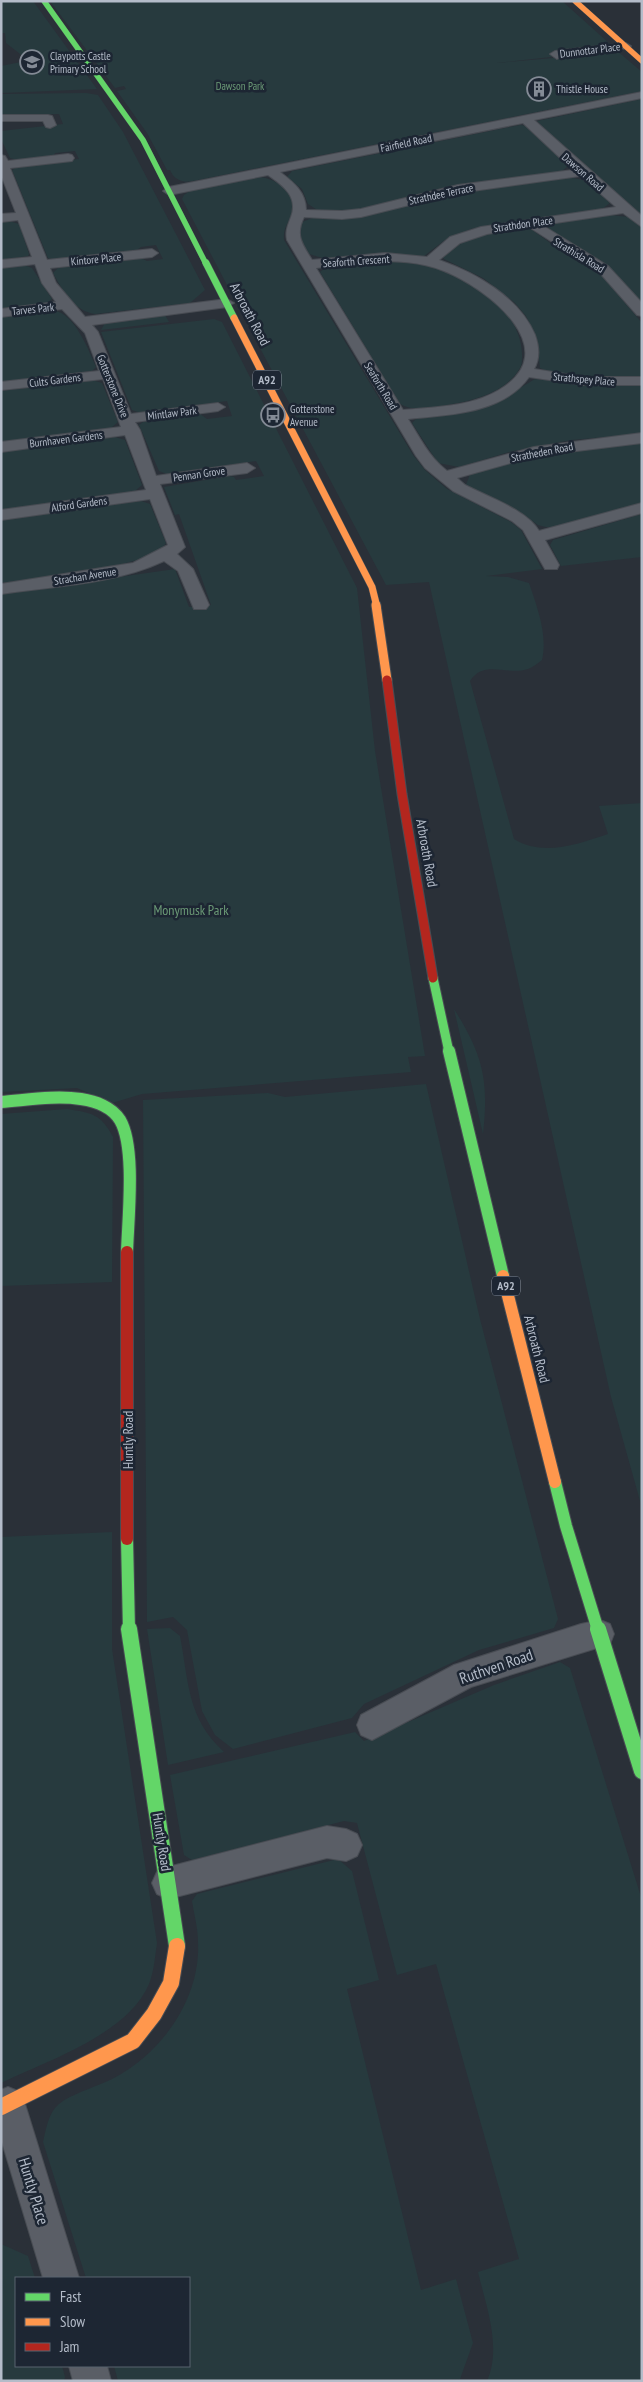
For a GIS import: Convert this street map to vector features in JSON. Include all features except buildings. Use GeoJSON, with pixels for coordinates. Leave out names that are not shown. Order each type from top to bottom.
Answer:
{"type":"FeatureCollection","features":[{"type":"Feature","properties":{"kind":"main road","name":"Arbroath Road"},"geometry":{"type":"LineString","coordinates":[[44,1],[143,140],[372,587],[378,612],[402,794],[433,976],[462,1112],[566,1526],[642,1771]]}},
{"type":"Feature","properties":{"kind":"main road"},"geometry":{"type":"LineString","coordinates":[[575,1],[642,60]]}},
{"type":"Feature","properties":{"kind":"main road","name":"Huntly Road"},"geometry":{"type":"LineString","coordinates":[[1,1102],[68,1098],[87,1100],[102,1105],[119,1118],[127,1136],[127,1578],[129,1637],[178,1942],[171,1983],[154,2014],[132,2041],[4,2105]]}},
{"type":"Feature","properties":{"kind":"street","name":"Dunnottar Place"},"geometry":{"type":"LineString","coordinates":[[557,56],[555,54],[626,46]]}},
{"type":"Feature","properties":{"kind":"street","name":"Fairfield Road"},"geometry":{"type":"LineString","coordinates":[[169,191],[642,95]]}},
{"type":"Feature","properties":{"kind":"street"},"geometry":{"type":"LineString","coordinates":[[1,118],[48,118],[50,124]]}},
{"type":"Feature","properties":{"kind":"street","name":"Dawson Road"},"geometry":{"type":"LineString","coordinates":[[526,119],[582,172],[642,223]]}},
{"type":"Feature","properties":{"kind":"street","name":"Gotterstone Drive"},"geometry":{"type":"LineString","coordinates":[[68,158],[2,162],[49,283],[65,306],[91,332],[177,547],[166,554]]}},
{"type":"Feature","properties":{"kind":"street"},"geometry":{"type":"LineString","coordinates":[[271,171],[299,196],[301,203],[300,213]]}},
{"type":"Feature","properties":{"kind":"street","name":"Strathdee Terrace"},"geometry":{"type":"LineString","coordinates":[[300,213],[342,215],[361,213],[458,189],[582,172]]}},
{"type":"Feature","properties":{"kind":"street","name":"Strathdon Place"},"geometry":{"type":"LineString","coordinates":[[430,262],[444,247],[470,234],[532,222],[625,209]]}},
{"type":"Feature","properties":{"kind":"street","name":"Seaforth Road"},"geometry":{"type":"LineString","coordinates":[[300,213],[291,234],[293,240],[421,453],[444,477],[459,488],[518,518],[529,527],[536,536],[551,565]]}},
{"type":"Feature","properties":{"kind":"street"},"geometry":{"type":"LineString","coordinates":[[1,218],[23,216]]}},
{"type":"Feature","properties":{"kind":"street","name":"Strathisla Road"},"geometry":{"type":"LineString","coordinates":[[532,222],[552,238],[608,272],[642,312]]}},
{"type":"Feature","properties":{"kind":"street","name":"Kintore Place"},"geometry":{"type":"LineString","coordinates":[[1,264],[40,263],[152,253]]}},
{"type":"Feature","properties":{"kind":"street","name":"Seaforth Crescent"},"geometry":{"type":"LineString","coordinates":[[307,264],[381,257],[430,262],[469,275],[501,298],[516,314],[526,331],[531,346],[532,359],[527,372]]}},
{"type":"Feature","properties":{"kind":"street"},"geometry":{"type":"LineString","coordinates":[[82,322],[227,303]]}},
{"type":"Feature","properties":{"kind":"street","name":"Tarves Park"},"geometry":{"type":"LineString","coordinates":[[1,313],[65,306]]}},
{"type":"Feature","properties":{"kind":"street"},"geometry":{"type":"LineString","coordinates":[[398,415],[474,404],[498,396],[516,384],[527,372]]}},
{"type":"Feature","properties":{"kind":"street","name":"Strathspey Place"},"geometry":{"type":"LineString","coordinates":[[527,372],[584,381],[642,381]]}},
{"type":"Feature","properties":{"kind":"street","name":"Cults Gardens"},"geometry":{"type":"LineString","coordinates":[[1,386],[108,374]]}},
{"type":"Feature","properties":{"kind":"street","name":"Mintlaw Park"},"geometry":{"type":"LineString","coordinates":[[129,424],[218,408]]}},
{"type":"Feature","properties":{"kind":"street","name":"Burnhaven Gardens"},"geometry":{"type":"LineString","coordinates":[[1,447],[129,424]]}},
{"type":"Feature","properties":{"kind":"street","name":"Stratheden Road"},"geometry":{"type":"LineString","coordinates":[[444,477],[534,452],[642,438]]}},
{"type":"Feature","properties":{"kind":"street","name":"Pennan Grove"},"geometry":{"type":"LineString","coordinates":[[154,487],[247,468]]}},
{"type":"Feature","properties":{"kind":"street","name":"Alford Gardens"},"geometry":{"type":"LineString","coordinates":[[1,515],[154,487]]}},
{"type":"Feature","properties":{"kind":"street"},"geometry":{"type":"LineString","coordinates":[[536,536],[552,534],[642,508]]}},
{"type":"Feature","properties":{"kind":"street"},"geometry":{"type":"LineString","coordinates":[[166,554],[185,569],[200,605]]}},
{"type":"Feature","properties":{"kind":"street","name":"Strachan Avenue"},"geometry":{"type":"LineString","coordinates":[[1,588],[115,572],[138,567],[166,554]]}},
{"type":"Feature","properties":{"kind":"street","name":"Ruthven Road"},"geometry":{"type":"LineString","coordinates":[[372,1725],[464,1675],[580,1638],[600,1634]]}},
{"type":"Feature","properties":{"kind":"street","name":"Huntly Road"},"geometry":{"type":"LineString","coordinates":[[168,1883],[327,1842],[346,1845]]}},
{"type":"Feature","properties":{"kind":"street","name":"Huntly Place"},"geometry":{"type":"LineString","coordinates":[[4,2105],[61,2277]]}},
{"type":"Feature","properties":{"kind":"street"},"geometry":{"type":"LineString","coordinates":[[88,2367],[92,2381]]}},
{"type":"Feature","properties":{"kind":"green space","name":"Claypotts Castle Primary School"},"geometry":{"type":"Polygon","coordinates":[[[1,1],[33,1],[97,89],[1,93],[1,66],[21,62],[24,57],[6,43],[5,33],[1,33],[1,1]]]}},
{"type":"Feature","properties":{"kind":"green space","name":"Dawson Park"},"geometry":{"type":"Polygon","coordinates":[[[50,1],[562,1],[610,44],[561,51],[551,57],[497,63],[616,50],[642,72],[642,91],[186,182],[176,178],[170,170],[167,170],[147,133],[117,91],[126,89],[124,86],[115,88],[50,1]]]}},
{"type":"Feature","properties":{"kind":"green space"},"geometry":{"type":"Polygon","coordinates":[[[86,93],[98,95],[123,132],[205,290],[190,303],[95,314],[81,309],[75,304],[65,293],[53,273],[59,267],[141,258],[147,261],[163,259],[156,245],[141,247],[134,252],[56,260],[48,258],[12,170],[19,166],[79,159],[75,151],[55,153],[53,157],[18,160],[10,158],[1,139],[1,131],[63,124],[59,114],[1,115],[1,94],[86,93]]]}},
{"type":"Feature","properties":{"kind":"green space"},"geometry":{"type":"Polygon","coordinates":[[[642,99],[642,216],[574,158],[537,121],[642,99]]]}},
{"type":"Feature","properties":{"kind":"green space"},"geometry":{"type":"Polygon","coordinates":[[[520,125],[527,126],[568,166],[561,172],[455,186],[363,209],[346,211],[319,211],[308,204],[302,189],[287,177],[292,171],[520,125]]]}},
{"type":"Feature","properties":{"kind":"green space"},"geometry":{"type":"Polygon","coordinates":[[[260,177],[280,184],[290,194],[294,207],[285,229],[284,240],[413,455],[425,470],[447,489],[511,522],[521,530],[542,569],[486,576],[508,577],[529,583],[543,631],[542,660],[530,668],[520,671],[489,669],[482,671],[476,674],[470,681],[514,839],[525,844],[549,848],[585,842],[608,834],[599,806],[642,803],[642,1508],[611,1397],[429,582],[386,585],[252,333],[263,332],[260,326],[249,327],[182,199],[190,191],[260,177]]]}},
{"type":"Feature","properties":{"kind":"green space"},"geometry":{"type":"Polygon","coordinates":[[[567,177],[584,180],[610,203],[602,209],[471,229],[445,240],[424,256],[359,255],[326,259],[309,254],[300,235],[302,222],[315,217],[363,216],[442,196],[567,177]]]}},
{"type":"Feature","properties":{"kind":"green space"},"geometry":{"type":"Polygon","coordinates":[[[611,215],[628,217],[642,228],[642,303],[610,268],[547,229],[551,223],[611,215]]]}},
{"type":"Feature","properties":{"kind":"green space"},"geometry":{"type":"Polygon","coordinates":[[[1,221],[19,224],[29,254],[28,256],[1,260],[1,221]]]}},
{"type":"Feature","properties":{"kind":"green space"},"geometry":{"type":"Polygon","coordinates":[[[519,228],[531,229],[553,245],[597,270],[642,323],[642,377],[591,377],[547,371],[540,368],[537,339],[526,316],[515,303],[483,278],[443,257],[461,243],[470,239],[487,233],[519,228]]]}},
{"type":"Feature","properties":{"kind":"green space"},"geometry":{"type":"Polygon","coordinates":[[[365,261],[392,261],[431,266],[456,274],[478,286],[506,312],[518,333],[521,345],[521,367],[507,383],[481,397],[439,407],[419,409],[400,404],[320,272],[329,265],[365,261]]]}},
{"type":"Feature","properties":{"kind":"green space"},"geometry":{"type":"Polygon","coordinates":[[[24,265],[32,268],[52,299],[45,304],[1,309],[1,268],[24,265]]]}},
{"type":"Feature","properties":{"kind":"green space"},"geometry":{"type":"Polygon","coordinates":[[[54,311],[68,318],[80,333],[96,367],[92,371],[1,382],[1,317],[54,311]]]}},
{"type":"Feature","properties":{"kind":"green space"},"geometry":{"type":"Polygon","coordinates":[[[165,315],[169,322],[101,330],[105,323],[165,315]]]}},
{"type":"Feature","properties":{"kind":"green space","name":"Monymusk Park"},"geometry":{"type":"Polygon","coordinates":[[[214,319],[222,322],[357,588],[375,751],[425,1056],[408,1057],[411,1072],[142,1094],[112,1103],[77,1088],[1,1092],[1,594],[175,569],[189,607],[211,605],[179,514],[175,515],[164,487],[229,476],[234,477],[236,480],[264,476],[256,461],[167,474],[159,471],[139,425],[143,422],[200,414],[207,419],[232,416],[227,401],[141,413],[132,410],[101,332],[214,319]]]}},
{"type":"Feature","properties":{"kind":"green space"},"geometry":{"type":"Polygon","coordinates":[[[535,379],[604,386],[642,385],[642,434],[571,440],[509,452],[459,467],[438,463],[412,423],[417,418],[497,402],[535,379]]]}},
{"type":"Feature","properties":{"kind":"green space"},"geometry":{"type":"Polygon","coordinates":[[[92,380],[102,383],[118,422],[111,428],[1,443],[1,391],[92,380]]]}},
{"type":"Feature","properties":{"kind":"green space"},"geometry":{"type":"Polygon","coordinates":[[[115,437],[125,440],[142,485],[135,491],[1,510],[1,452],[115,437]]]}},
{"type":"Feature","properties":{"kind":"green space"},"geometry":{"type":"Polygon","coordinates":[[[642,443],[642,503],[555,527],[538,525],[524,515],[466,485],[470,474],[513,463],[576,451],[642,443]]]}},
{"type":"Feature","properties":{"kind":"green space"},"geometry":{"type":"Polygon","coordinates":[[[141,501],[150,504],[166,543],[156,552],[116,566],[1,583],[1,520],[141,501]]]}},
{"type":"Feature","properties":{"kind":"green space"},"geometry":{"type":"Polygon","coordinates":[[[642,514],[642,557],[561,566],[550,545],[553,540],[642,514]]]}},
{"type":"Feature","properties":{"kind":"green space"},"geometry":{"type":"Polygon","coordinates":[[[454,1009],[472,1040],[482,1068],[485,1098],[483,1134],[454,1009]]]}},
{"type":"Feature","properties":{"kind":"green space"},"geometry":{"type":"Polygon","coordinates":[[[426,1084],[480,1319],[558,1619],[554,1628],[479,1650],[364,1704],[352,1718],[233,1749],[215,1735],[202,1711],[187,1630],[173,1617],[147,1622],[143,1100],[268,1093],[285,1097],[426,1084]]]}},
{"type":"Feature","properties":{"kind":"green space"},"geometry":{"type":"Polygon","coordinates":[[[67,1109],[83,1112],[100,1119],[113,1137],[112,1282],[1,1286],[1,1114],[67,1109]]]}},
{"type":"Feature","properties":{"kind":"green space"},"geometry":{"type":"Polygon","coordinates":[[[112,1532],[112,1649],[157,1943],[153,1969],[149,1984],[138,2002],[105,2031],[63,2055],[1,2083],[1,1537],[112,1532]]]}},
{"type":"Feature","properties":{"kind":"green space"},"geometry":{"type":"Polygon","coordinates":[[[170,1628],[180,1636],[188,1684],[196,1713],[212,1739],[224,1752],[168,1765],[147,1629],[170,1628]]]}},
{"type":"Feature","properties":{"kind":"green space"},"geometry":{"type":"Polygon","coordinates":[[[560,1662],[570,1668],[642,1900],[642,2381],[487,2381],[491,2368],[493,2341],[478,2272],[519,2259],[436,1964],[397,1975],[357,1823],[344,1821],[192,1860],[184,1855],[170,1775],[355,1732],[364,1741],[494,1685],[560,1662]]]}},
{"type":"Feature","properties":{"kind":"green space"},"geometry":{"type":"Polygon","coordinates":[[[338,1859],[352,1871],[379,1980],[347,1989],[421,2290],[456,2279],[473,2343],[460,2379],[118,2381],[114,2367],[190,2367],[190,2277],[86,2277],[43,2142],[52,2112],[59,2104],[78,2093],[114,2078],[132,2067],[148,2054],[175,2022],[193,1983],[197,1963],[198,1937],[192,1901],[197,1894],[338,1859]]]}},
{"type":"Feature","properties":{"kind":"green space"},"geometry":{"type":"Polygon","coordinates":[[[1,2244],[28,2256],[35,2277],[15,2277],[15,2367],[62,2367],[65,2377],[64,2381],[1,2381],[1,2244]]]}},
{"type":"Feature","properties":{"kind":"traffic: fast"},"geometry":{"type":"LineString","coordinates":[[44,1],[143,140],[234,318]]}},
{"type":"Feature","properties":{"kind":"traffic: fast"},"geometry":{"type":"LineString","coordinates":[[433,978],[462,1112],[503,1276]]}},
{"type":"Feature","properties":{"kind":"traffic: fast"},"geometry":{"type":"LineString","coordinates":[[1,1102],[51,1098],[81,1099],[103,1106],[117,1115],[124,1130],[127,1145],[129,1183],[127,1252]]}},
{"type":"Feature","properties":{"kind":"traffic: fast"},"geometry":{"type":"LineString","coordinates":[[555,1482],[566,1526],[642,1771]]}},
{"type":"Feature","properties":{"kind":"traffic: fast"},"geometry":{"type":"LineString","coordinates":[[127,1539],[129,1637],[177,1946]]}},
{"type":"Feature","properties":{"kind":"traffic: slow"},"geometry":{"type":"LineString","coordinates":[[575,1],[642,61]]}},
{"type":"Feature","properties":{"kind":"traffic: slow"},"geometry":{"type":"LineString","coordinates":[[234,318],[372,587],[378,612],[387,680]]}},
{"type":"Feature","properties":{"kind":"traffic: slow"},"geometry":{"type":"LineString","coordinates":[[503,1276],[555,1482]]}},
{"type":"Feature","properties":{"kind":"traffic: slow"},"geometry":{"type":"LineString","coordinates":[[1,2107],[133,2041],[154,2014],[171,1983],[177,1946]]}},
{"type":"Feature","properties":{"kind":"traffic: jam"},"geometry":{"type":"LineString","coordinates":[[387,680],[402,794],[433,978]]}},
{"type":"Feature","properties":{"kind":"traffic: jam"},"geometry":{"type":"LineString","coordinates":[[127,1252],[127,1539]]}},
{"type":"Feature","properties":{"kind":"place","name":"Claypotts Castle Primary School"},"geometry":{"type":"Point","coordinates":[32,62]}},
{"type":"Feature","properties":{"kind":"place","name":"Thistle House"},"geometry":{"type":"Point","coordinates":[539,89]}},
{"type":"Feature","properties":{"kind":"place","name":"Gotterstone Avenue"},"geometry":{"type":"Point","coordinates":[273,415]}}]}
